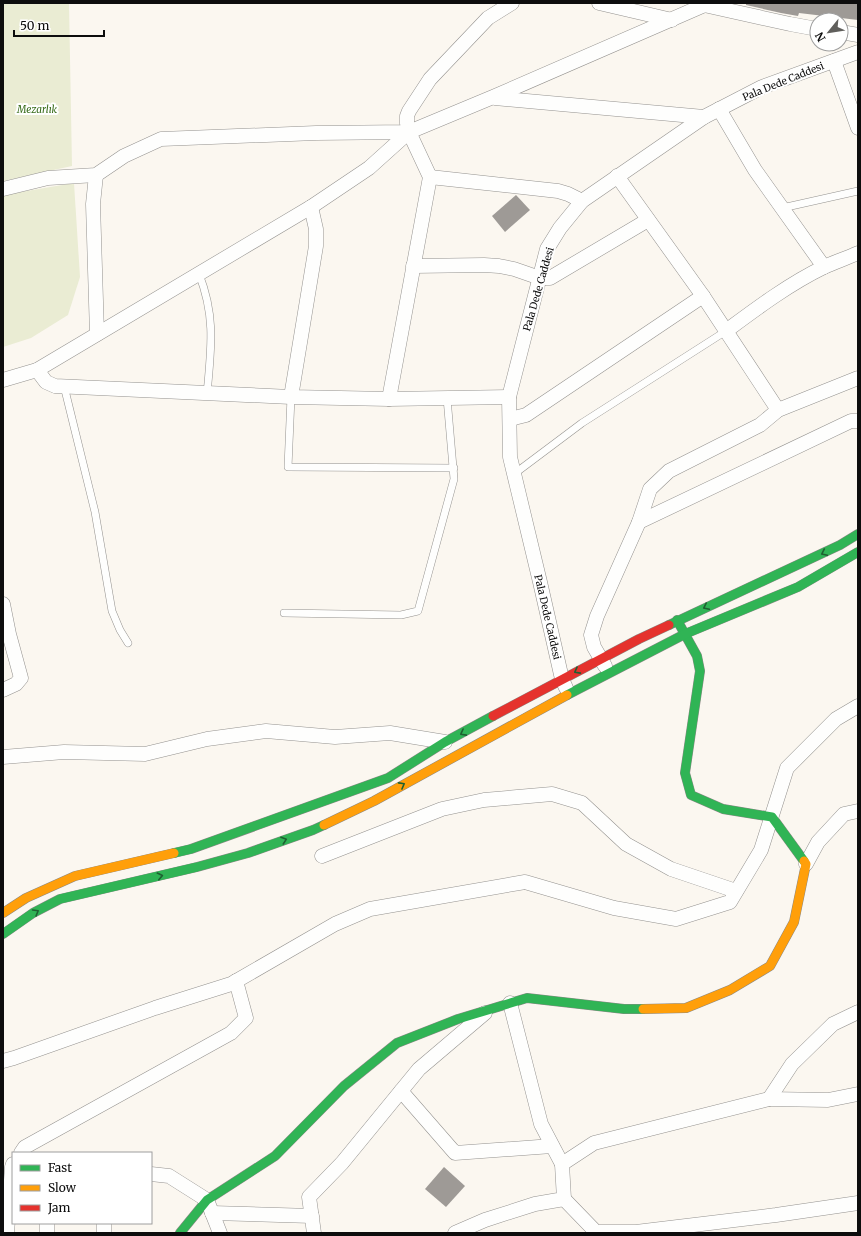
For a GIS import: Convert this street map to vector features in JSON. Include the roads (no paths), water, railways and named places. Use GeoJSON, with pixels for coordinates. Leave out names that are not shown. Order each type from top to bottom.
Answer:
{"type":"FeatureCollection","features":[{"type":"Feature","properties":{"kind":"street"},"geometry":{"type":"LineString","coordinates":[[389,399],[430,177],[409,132],[407,116],[409,110],[430,79],[488,18],[512,3]]}},
{"type":"Feature","properties":{"kind":"street"},"geometry":{"type":"LineString","coordinates":[[599,3],[672,20]]}},
{"type":"Feature","properties":{"kind":"street"},"geometry":{"type":"LineString","coordinates":[[3,380],[37,370],[311,207],[369,168],[409,132],[707,4],[809,28]]}},
{"type":"Feature","properties":{"kind":"street","name":"Pala Dede Caddesi"},"geometry":{"type":"LineString","coordinates":[[570,693],[562,679],[510,457],[509,397],[547,249],[560,228],[582,201],[704,116],[762,88],[858,52]]}},
{"type":"Feature","properties":{"kind":"street"},"geometry":{"type":"LineString","coordinates":[[834,61],[858,128]]}},
{"type":"Feature","properties":{"kind":"street"},"geometry":{"type":"LineString","coordinates":[[493,97],[704,116]]}},
{"type":"Feature","properties":{"kind":"street"},"geometry":{"type":"LineString","coordinates":[[719,109],[740,148],[824,267]]}},
{"type":"Feature","properties":{"kind":"street"},"geometry":{"type":"LineString","coordinates":[[3,189],[48,178],[96,175],[124,156],[161,139],[316,133],[409,132]]}},
{"type":"Feature","properties":{"kind":"street"},"geometry":{"type":"LineString","coordinates":[[96,175],[93,204],[97,334]]}},
{"type":"Feature","properties":{"kind":"street"},"geometry":{"type":"LineString","coordinates":[[617,176],[702,296],[778,410]]}},
{"type":"Feature","properties":{"kind":"street"},"geometry":{"type":"LineString","coordinates":[[430,177],[558,191],[582,201]]}},
{"type":"Feature","properties":{"kind":"street"},"geometry":{"type":"LineString","coordinates":[[291,397],[316,246],[316,229],[311,207]]}},
{"type":"Feature","properties":{"kind":"street"},"geometry":{"type":"LineString","coordinates":[[413,266],[499,266],[546,279],[553,277],[648,220]]}},
{"type":"Feature","properties":{"kind":"street"},"geometry":{"type":"LineString","coordinates":[[726,331],[778,294],[824,267],[858,253]]}},
{"type":"Feature","properties":{"kind":"street"},"geometry":{"type":"LineString","coordinates":[[510,419],[526,415],[702,296]]}},
{"type":"Feature","properties":{"kind":"street"},"geometry":{"type":"LineString","coordinates":[[37,370],[46,382],[55,386],[291,397],[389,399],[509,397]]}},
{"type":"Feature","properties":{"kind":"street"},"geometry":{"type":"LineString","coordinates":[[609,673],[594,647],[591,635],[597,616],[639,522],[650,489],[669,472],[760,425],[778,410],[858,378]]}},
{"type":"Feature","properties":{"kind":"street"},"geometry":{"type":"LineString","coordinates":[[639,522],[851,421],[858,421]]}},
{"type":"Feature","properties":{"kind":"street"},"geometry":{"type":"LineString","coordinates":[[3,913],[26,898],[75,876],[191,849],[388,778],[445,742],[562,679],[677,620],[840,545],[858,534]]}},
{"type":"Feature","properties":{"kind":"street"},"geometry":{"type":"LineString","coordinates":[[3,934],[34,913],[60,899],[197,867],[248,853],[313,830],[374,801],[570,693],[685,634],[798,587],[858,552]]}},
{"type":"Feature","properties":{"kind":"street"},"geometry":{"type":"LineString","coordinates":[[3,604],[9,634],[21,678],[16,684],[3,690]]}},
{"type":"Feature","properties":{"kind":"street"},"geometry":{"type":"LineString","coordinates":[[677,620],[697,656],[700,671],[685,773],[691,795],[723,809],[772,817],[806,864]]}},
{"type":"Feature","properties":{"kind":"street"},"geometry":{"type":"LineString","coordinates":[[3,1061],[155,1008],[231,984],[335,924],[370,909],[524,882],[614,908],[676,919],[730,902],[761,850],[787,768],[836,719],[858,706]]}},
{"type":"Feature","properties":{"kind":"street"},"geometry":{"type":"LineString","coordinates":[[3,757],[64,752],[146,754],[207,739],[266,731],[335,737],[390,732],[445,742]]}},
{"type":"Feature","properties":{"kind":"street"},"geometry":{"type":"LineString","coordinates":[[322,856],[442,810],[484,800],[552,794],[582,803],[626,844],[671,869],[736,891]]}},
{"type":"Feature","properties":{"kind":"street"},"geometry":{"type":"LineString","coordinates":[[180,1233],[207,1200],[275,1156],[344,1086],[397,1043],[458,1019],[527,998],[624,1009],[686,1008],[730,990],[770,966],[794,922],[806,864],[818,842],[844,814],[858,811]]}},
{"type":"Feature","properties":{"kind":"street"},"geometry":{"type":"LineString","coordinates":[[26,1151],[231,1033],[246,1018],[236,981]]}},
{"type":"Feature","properties":{"kind":"street"},"geometry":{"type":"LineString","coordinates":[[510,1003],[541,1124],[562,1164],[564,1199],[596,1232],[636,1232],[776,1215],[858,1203]]}},
{"type":"Feature","properties":{"kind":"street"},"geometry":{"type":"LineString","coordinates":[[314,1233],[309,1197],[342,1163],[419,1069],[490,1009]]}},
{"type":"Feature","properties":{"kind":"street"},"geometry":{"type":"LineString","coordinates":[[769,1099],[792,1064],[832,1024],[858,1012]]}},
{"type":"Feature","properties":{"kind":"street"},"geometry":{"type":"LineString","coordinates":[[401,1091],[455,1153],[552,1146]]}},
{"type":"Feature","properties":{"kind":"street"},"geometry":{"type":"LineString","coordinates":[[562,1164],[594,1143],[769,1099],[828,1100],[858,1094]]}},
{"type":"Feature","properties":{"kind":"street"},"geometry":{"type":"LineString","coordinates":[[7,1233],[12,1167]]}},
{"type":"Feature","properties":{"kind":"street"},"geometry":{"type":"LineString","coordinates":[[152,1174],[169,1176],[207,1200],[220,1233]]}},
{"type":"Feature","properties":{"kind":"street"},"geometry":{"type":"LineString","coordinates":[[455,1233],[485,1220],[535,1204],[564,1199]]}},
{"type":"Feature","properties":{"kind":"street"},"geometry":{"type":"LineString","coordinates":[[212,1213],[312,1216]]}},
{"type":"Feature","properties":{"kind":"lane"},"geometry":{"type":"LineString","coordinates":[[782,209],[858,192]]}},
{"type":"Feature","properties":{"kind":"lane"},"geometry":{"type":"LineString","coordinates":[[199,274],[208,302],[211,327],[211,348],[206,394]]}},
{"type":"Feature","properties":{"kind":"lane"},"geometry":{"type":"LineString","coordinates":[[514,474],[582,423],[726,331]]}},
{"type":"Feature","properties":{"kind":"lane"},"geometry":{"type":"LineString","coordinates":[[64,386],[96,512],[112,611],[120,630],[128,643]]}},
{"type":"Feature","properties":{"kind":"lane"},"geometry":{"type":"LineString","coordinates":[[291,397],[288,467],[454,468]]}},
{"type":"Feature","properties":{"kind":"lane"},"geometry":{"type":"LineString","coordinates":[[284,613],[401,615],[418,611],[454,479],[447,398]]}},
{"type":"Feature","properties":{"kind":"park label","name":"Mezarlık"},"geometry":{"type":"Point","coordinates":[37,109]}}]}
